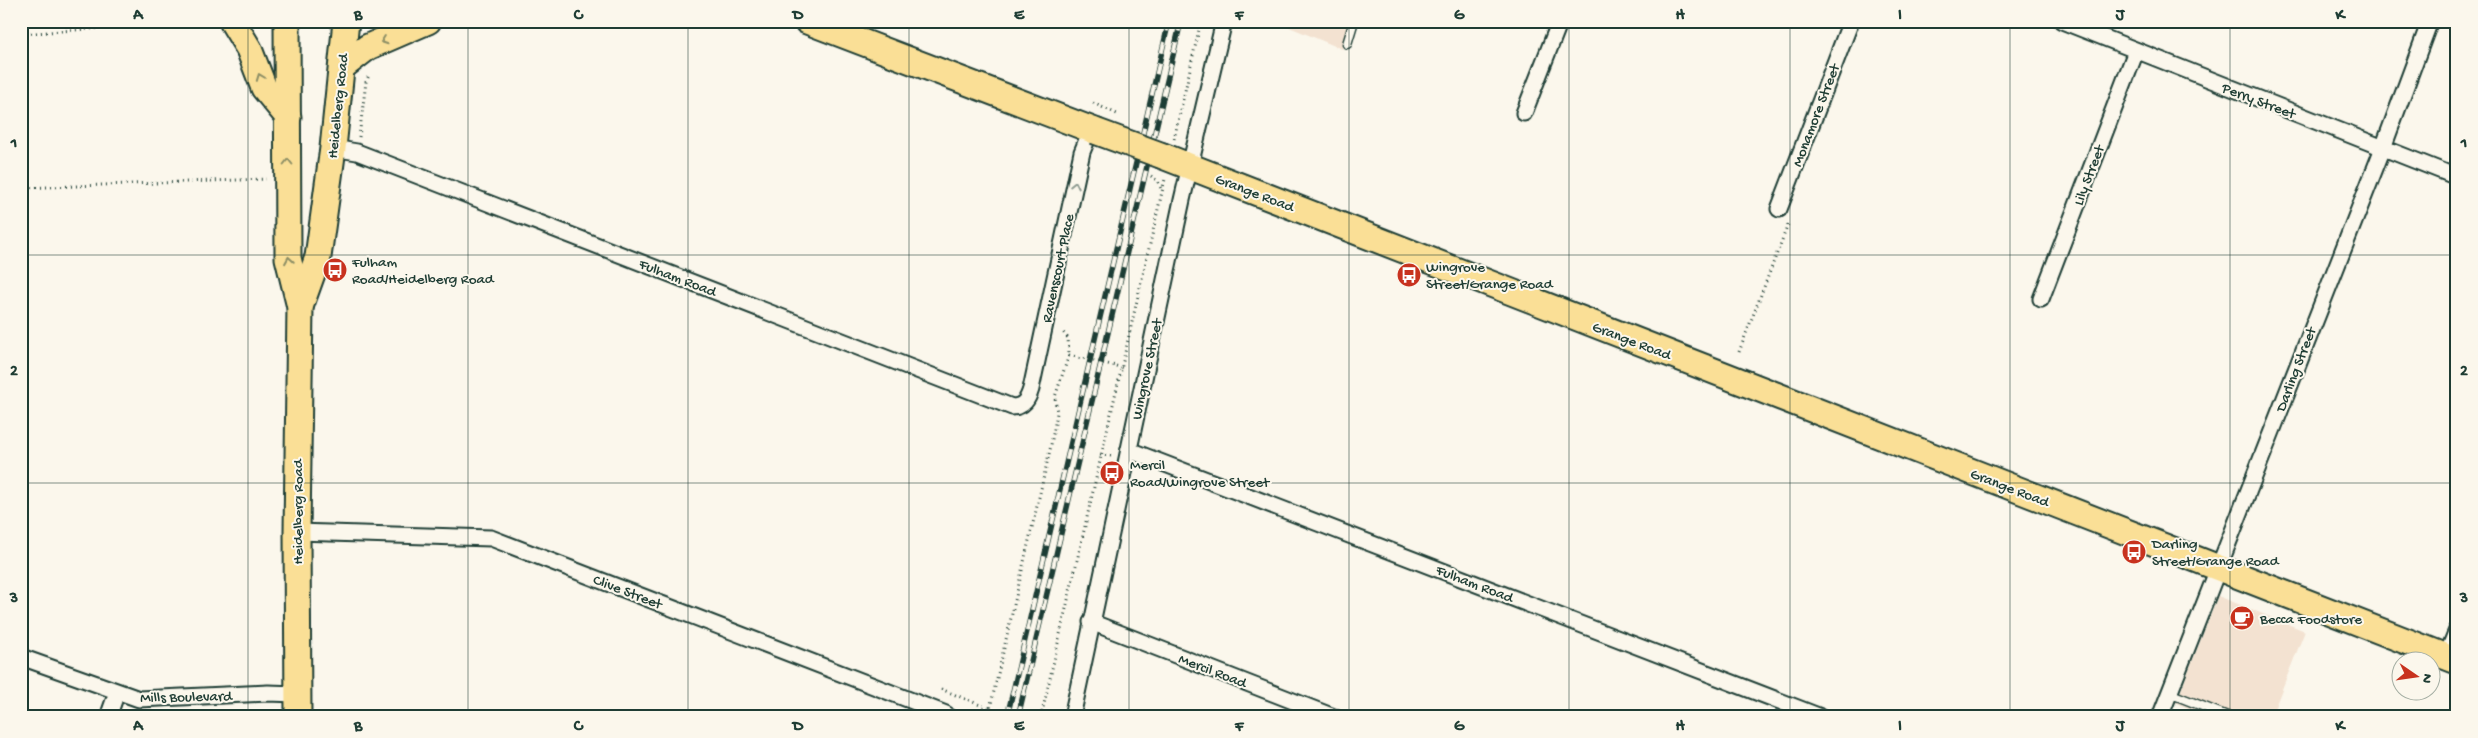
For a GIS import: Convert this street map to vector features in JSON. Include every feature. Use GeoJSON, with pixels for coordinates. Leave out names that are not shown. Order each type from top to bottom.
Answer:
{"type":"FeatureCollection","features":[{"type":"Feature","properties":{"kind":"main road"},"geometry":{"type":"LineString","coordinates":[[232,21],[249,49],[264,88],[288,117]]}},
{"type":"Feature","properties":{"kind":"main road","name":"Heidelberg Road"},"geometry":{"type":"LineString","coordinates":[[287,21],[288,258],[300,307],[297,532],[298,705]]}},
{"type":"Feature","properties":{"kind":"main road","name":"Heidelberg Road"},"geometry":{"type":"LineString","coordinates":[[300,307],[318,257],[345,150],[342,67],[346,21]]}},
{"type":"Feature","properties":{"kind":"main road"},"geometry":{"type":"LineString","coordinates":[[342,67],[368,47],[428,21]]}},
{"type":"Feature","properties":{"kind":"main road","name":"Grange Road"},"geometry":{"type":"LineString","coordinates":[[807,21],[1093,130],[1173,154],[2452,659]]}},
{"type":"Feature","properties":{"kind":"street","name":"Wingrove Street"},"geometry":{"type":"LineString","coordinates":[[1072,717],[1129,450],[1173,154],[1224,21]]}},
{"type":"Feature","properties":{"kind":"street"},"geometry":{"type":"LineString","coordinates":[[1524,113],[1560,21]]}},
{"type":"Feature","properties":{"kind":"street","name":"Monamore Street"},"geometry":{"type":"LineString","coordinates":[[1784,214],[1851,21]]}},
{"type":"Feature","properties":{"kind":"street","name":"Perry Street"},"geometry":{"type":"LineString","coordinates":[[2062,21],[2457,176]]}},
{"type":"Feature","properties":{"kind":"street","name":"Darling Street"},"geometry":{"type":"LineString","coordinates":[[2160,717],[2383,148],[2430,21]]}},
{"type":"Feature","properties":{"kind":"street","name":"Lily Street"},"geometry":{"type":"LineString","coordinates":[[2041,299],[2136,51]]}},
{"type":"Feature","properties":{"kind":"street","name":"Ravenscourt Place"},"geometry":{"type":"LineString","coordinates":[[1022,404],[1026,402],[1030,389],[1082,152],[1093,130]]}},
{"type":"Feature","properties":{"kind":"street","name":"Fulham Road"},"geometry":{"type":"LineString","coordinates":[[345,150],[1012,407],[1022,404]]}},
{"type":"Feature","properties":{"kind":"street","name":"Fulham Road"},"geometry":{"type":"LineString","coordinates":[[1129,450],[1821,717]]}},
{"type":"Feature","properties":{"kind":"street","name":"Clive Street"},"geometry":{"type":"LineString","coordinates":[[297,532],[491,538],[946,714]]}},
{"type":"Feature","properties":{"kind":"street","name":"Mercil Road"},"geometry":{"type":"LineString","coordinates":[[1091,622],[1334,717]]}},
{"type":"Feature","properties":{"kind":"street"},"geometry":{"type":"LineString","coordinates":[[2452,659],[2457,630]]}},
{"type":"Feature","properties":{"kind":"street","name":"Mills Boulevard"},"geometry":{"type":"LineString","coordinates":[[21,657],[139,700],[298,705]]}},
{"type":"Feature","properties":{"kind":"street"},"geometry":{"type":"LineString","coordinates":[[108,717],[117,692]]}},
{"type":"Feature","properties":{"kind":"lane"},"geometry":{"type":"LineString","coordinates":[[1347,44],[1354,21]]}},
{"type":"Feature","properties":{"kind":"lane"},"geometry":{"type":"LineString","coordinates":[[2169,693],[2230,717]]}},
{"type":"Feature","properties":{"kind":"path"},"geometry":{"type":"LineString","coordinates":[[21,34],[196,21]]}},
{"type":"Feature","properties":{"kind":"path"},"geometry":{"type":"LineString","coordinates":[[1041,717],[1173,154],[1176,131],[1201,21]]}},
{"type":"Feature","properties":{"kind":"path"},"geometry":{"type":"LineString","coordinates":[[345,150],[366,82],[374,68]]}},
{"type":"Feature","properties":{"kind":"path"},"geometry":{"type":"LineString","coordinates":[[1173,154],[1176,131]]}},
{"type":"Feature","properties":{"kind":"path"},"geometry":{"type":"LineString","coordinates":[[21,188],[266,179]]}},
{"type":"Feature","properties":{"kind":"path"},"geometry":{"type":"LineString","coordinates":[[1739,352],[1784,214]]}},
{"type":"Feature","properties":{"kind":"path"},"geometry":{"type":"LineString","coordinates":[[988,717],[1050,450],[1057,413],[1055,397],[1069,355],[1068,338]]}},
{"type":"Feature","properties":{"kind":"path"},"geometry":{"type":"LineString","coordinates":[[1069,355],[1122,368]]}},
{"type":"Feature","properties":{"kind":"path"},"geometry":{"type":"LineString","coordinates":[[941,689],[990,709]]}},
{"type":"Feature","properties":{"kind":"shaded area"},"geometry":{"type":"Polygon","coordinates":[[[1275,21],[1351,21],[1342,49],[1275,21]]]}},
{"type":"Feature","properties":{"kind":"shaded area"},"geometry":{"type":"Polygon","coordinates":[[[2218,596],[2305,631],[2271,717],[2209,717],[2176,703],[2218,596]]]}},
{"type":"Feature","properties":{"kind":"railway"},"geometry":{"type":"LineString","coordinates":[[1007,717],[1169,21]]}},
{"type":"Feature","properties":{"kind":"railway"},"geometry":{"type":"LineString","coordinates":[[1018,717],[1181,21]]}},
{"type":"Feature","properties":{"kind":"place","name":"Fulham Road/Heidelberg Road"},"geometry":{"type":"Point","coordinates":[335,270]}},
{"type":"Feature","properties":{"kind":"place","name":"Wingrove Street/Grange Road"},"geometry":{"type":"Point","coordinates":[1409,275]}},
{"type":"Feature","properties":{"kind":"place","name":"Mercil Road/Wingrove Street"},"geometry":{"type":"Point","coordinates":[1112,473]}},
{"type":"Feature","properties":{"kind":"place","name":"Darling Street/Grange Road"},"geometry":{"type":"Point","coordinates":[2134,552]}},
{"type":"Feature","properties":{"kind":"place","name":"Becca Foodstore"},"geometry":{"type":"Point","coordinates":[2242,618]}}]}
